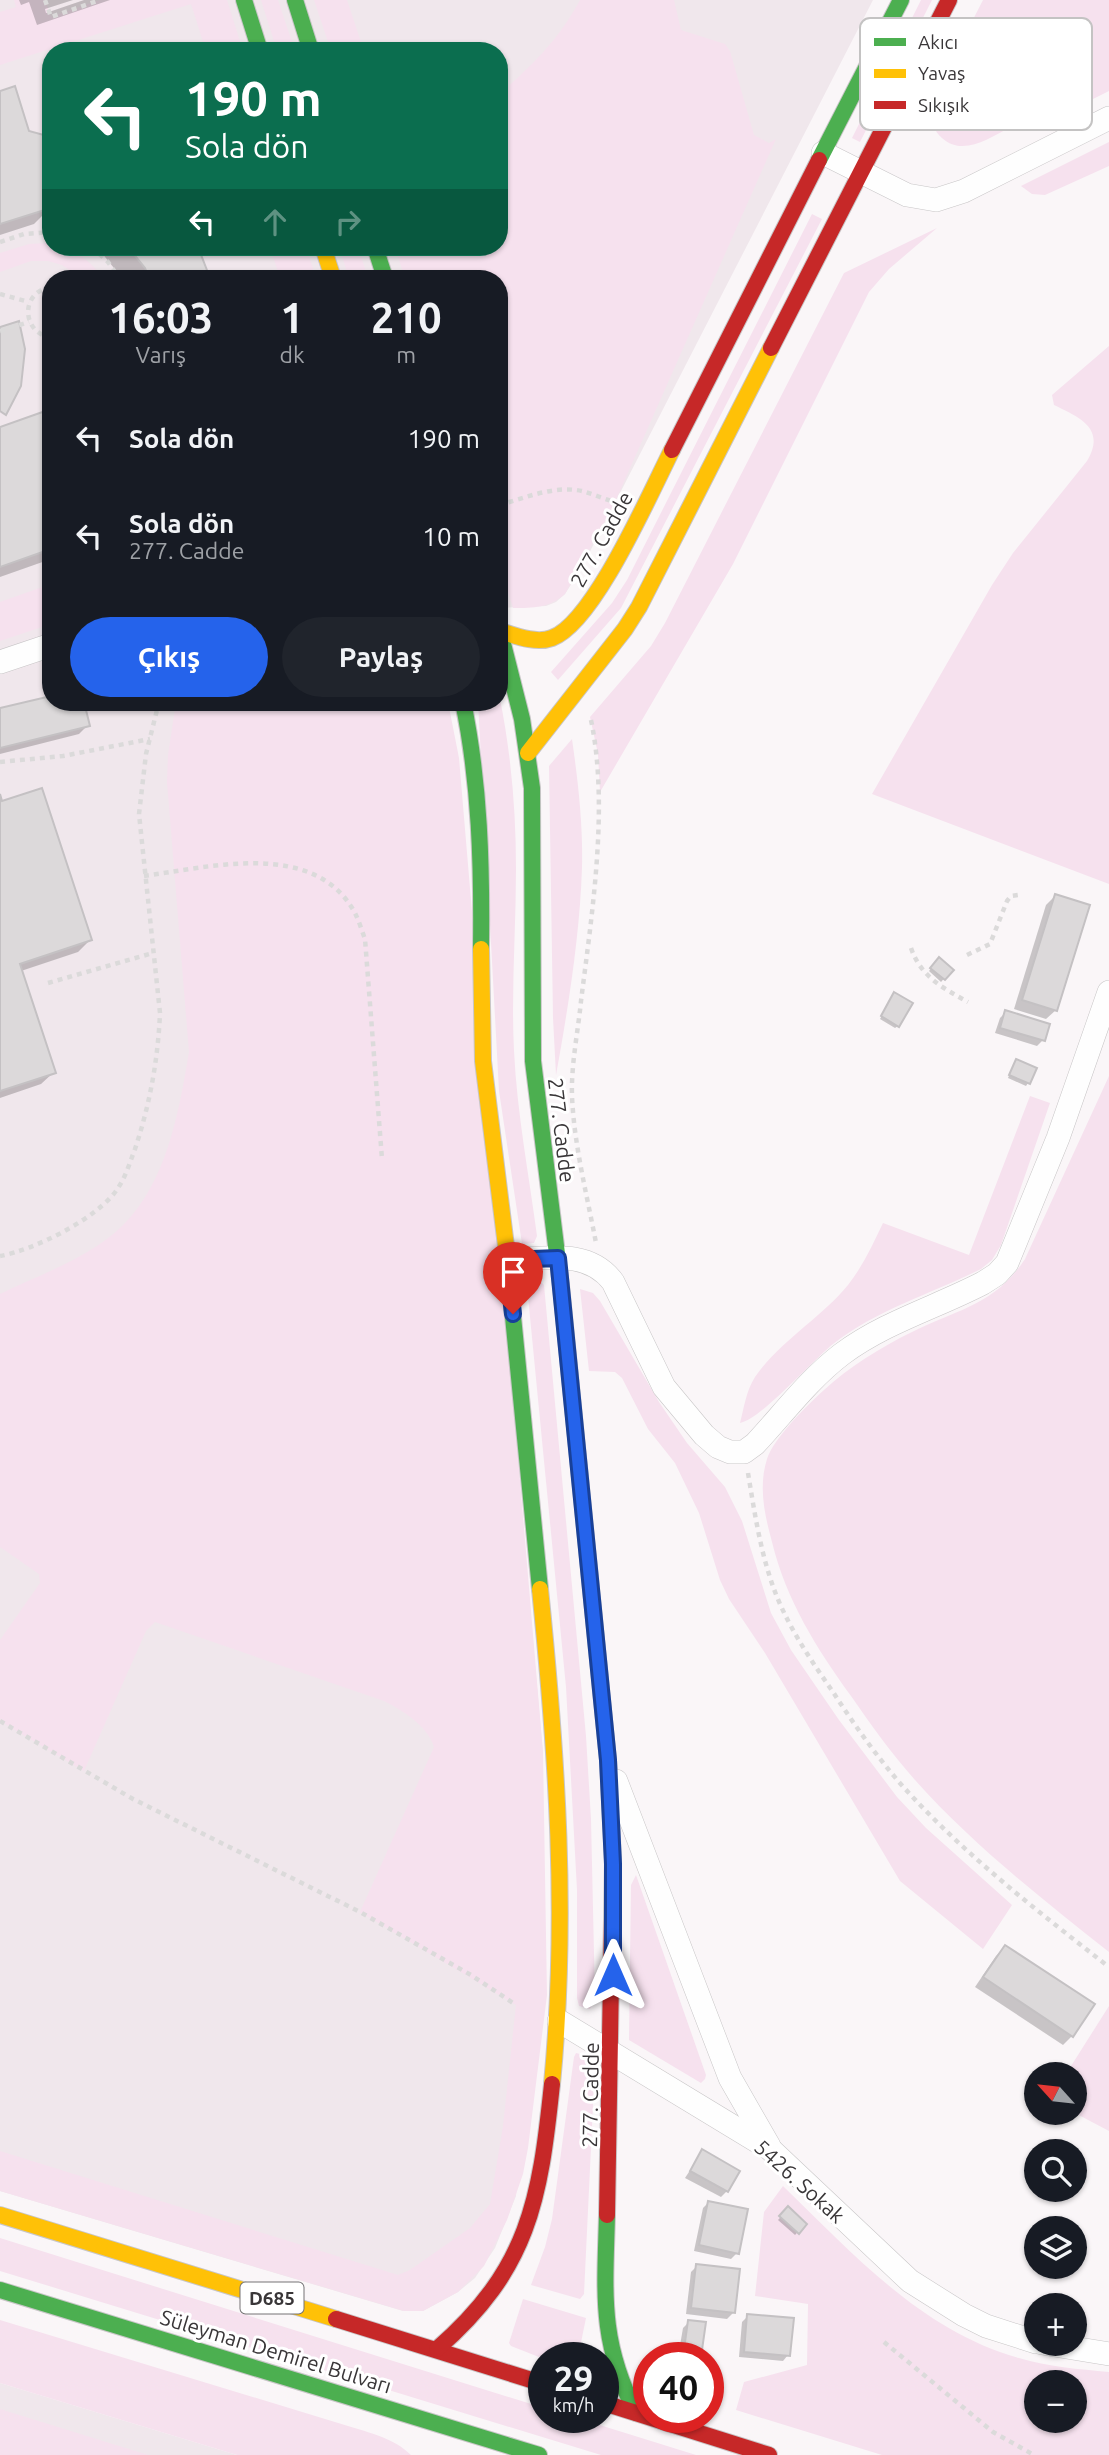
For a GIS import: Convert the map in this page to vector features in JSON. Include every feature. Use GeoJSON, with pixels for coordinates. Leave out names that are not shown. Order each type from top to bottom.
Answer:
{"type":"FeatureCollection","features":[{"type":"Feature","properties":{"kind":"main road"},"geometry":{"type":"LineString","coordinates":[[244,0],[257,42]]}},
{"type":"Feature","properties":{"kind":"main road"},"geometry":{"type":"LineString","coordinates":[[295,0],[308,42]]}},
{"type":"Feature","properties":{"kind":"main road","name":"277. Cadde"},"geometry":{"type":"LineString","coordinates":[[892,18],[901,0]]}},
{"type":"Feature","properties":{"kind":"main road"},"geometry":{"type":"LineString","coordinates":[[940,18],[949,0]]}},
{"type":"Feature","properties":{"kind":"main road","name":"277. Cadde"},"geometry":{"type":"LineString","coordinates":[[508,631],[537,639],[554,637],[572,624],[594,599],[616,561],[860,80]]}},
{"type":"Feature","properties":{"kind":"main road"},"geometry":{"type":"LineString","coordinates":[[528,753],[582,686],[639,607],[884,130]]}},
{"type":"Feature","properties":{"kind":"main road","name":"277. Cadde"},"geometry":{"type":"LineString","coordinates":[[508,657],[528,753],[533,840],[533,1061],[558,1258],[608,1760],[613,1864],[612,2053],[605,2313],[612,2362],[633,2408]]}},
{"type":"Feature","properties":{"kind":"main road","name":"277. Cadde"},"geometry":{"type":"LineString","coordinates":[[437,2349],[468,2323],[485,2304],[517,2250],[538,2182],[559,2021],[561,1909],[554,1728],[507,1260],[485,1088],[481,1027],[479,817],[476,777],[465,711]]}},
{"type":"Feature","properties":{"kind":"main road","name":"D685"},"geometry":{"type":"LineString","coordinates":[[0,2215],[528,2379]]}},
{"type":"Feature","properties":{"kind":"main road","name":"Süleyman Demirel Bulvarı"},"geometry":{"type":"LineString","coordinates":[[0,2290],[539,2455]]}},
{"type":"Feature","properties":{"kind":"main road"},"geometry":{"type":"LineString","coordinates":[[699,2433],[769,2455]]}},
{"type":"Feature","properties":{"kind":"street"},"geometry":{"type":"LineString","coordinates":[[1092,126],[1109,118]]}},
{"type":"Feature","properties":{"kind":"street"},"geometry":{"type":"LineString","coordinates":[[823,153],[916,198],[936,200],[948,198],[1085,130]]}},
{"type":"Feature","properties":{"kind":"street"},"geometry":{"type":"LineString","coordinates":[[0,662],[42,648]]}},
{"type":"Feature","properties":{"kind":"street"},"geometry":{"type":"LineString","coordinates":[[507,1260],[577,1258],[601,1268],[613,1282],[664,1387],[704,1435],[718,1447],[730,1452],[744,1452],[755,1444],[842,1354],[878,1332],[983,1283],[1007,1263],[1058,1138],[1109,992]]}},
{"type":"Feature","properties":{"kind":"street"},"geometry":{"type":"LineString","coordinates":[[608,1760],[730,2078],[770,2149]]}},
{"type":"Feature","properties":{"kind":"street","name":"5426. Sokak"},"geometry":{"type":"LineString","coordinates":[[559,2021],[770,2149],[911,2281],[986,2326],[1024,2338]]}},
{"type":"Feature","properties":{"kind":"street"},"geometry":{"type":"LineString","coordinates":[[1087,2350],[1109,2354]]}},
{"type":"Feature","properties":{"kind":"street"},"geometry":{"type":"LineString","coordinates":[[457,2428],[462,2455]]}},
{"type":"Feature","properties":{"kind":"path"},"geometry":{"type":"LineString","coordinates":[[45,0],[51,17],[100,0]]}},
{"type":"Feature","properties":{"kind":"path"},"geometry":{"type":"LineString","coordinates":[[0,242],[23,234],[42,233]]}},
{"type":"Feature","properties":{"kind":"path"},"geometry":{"type":"LineString","coordinates":[[102,256],[114,270]]}},
{"type":"Feature","properties":{"kind":"path"},"geometry":{"type":"LineString","coordinates":[[42,290],[29,302],[27,313],[29,321],[42,336]]}},
{"type":"Feature","properties":{"kind":"path"},"geometry":{"type":"LineString","coordinates":[[0,294],[29,302]]}},
{"type":"Feature","properties":{"kind":"path"},"geometry":{"type":"LineString","coordinates":[[0,331],[29,321]]}},
{"type":"Feature","properties":{"kind":"path"},"geometry":{"type":"LineString","coordinates":[[508,503],[551,491],[569,490],[582,491],[615,502]]}},
{"type":"Feature","properties":{"kind":"path"},"geometry":{"type":"LineString","coordinates":[[582,686],[598,754],[600,792],[594,875],[573,1062],[572,1096],[576,1135],[601,1268]]}},
{"type":"Feature","properties":{"kind":"path"},"geometry":{"type":"LineString","coordinates":[[0,1256],[31,1248],[99,1209],[118,1189],[148,1105],[159,1043],[160,1013],[139,814],[141,784],[157,711]]}},
{"type":"Feature","properties":{"kind":"path"},"geometry":{"type":"LineString","coordinates":[[0,762],[76,754],[150,739]]}},
{"type":"Feature","properties":{"kind":"path"},"geometry":{"type":"LineString","coordinates":[[144,876],[247,863],[275,863],[320,878],[341,895],[355,913],[365,939],[382,1159]]}},
{"type":"Feature","properties":{"kind":"path"},"geometry":{"type":"LineString","coordinates":[[967,955],[990,944],[1007,901],[1018,895]]}},
{"type":"Feature","properties":{"kind":"path"},"geometry":{"type":"LineString","coordinates":[[911,948],[927,976],[968,1002]]}},
{"type":"Feature","properties":{"kind":"path"},"geometry":{"type":"LineString","coordinates":[[48,983],[153,953]]}},
{"type":"Feature","properties":{"kind":"path"},"geometry":{"type":"LineString","coordinates":[[744,1452],[764,1559],[777,1598],[795,1635],[849,1717],[897,1780],[925,1810],[992,1871],[1109,1967]]}},
{"type":"Feature","properties":{"kind":"path"},"geometry":{"type":"LineString","coordinates":[[0,1721],[133,1800],[360,1912],[471,1975],[516,2005]]}},
{"type":"Feature","properties":{"kind":"path"},"geometry":{"type":"LineString","coordinates":[[884,2342],[977,2420],[1034,2455]]}},
{"type":"Feature","properties":{"kind":"shaded area"},"geometry":{"type":"Polygon","coordinates":[[[0,0],[873,0],[864,18],[860,18],[860,25],[581,569],[565,594],[546,606],[508,608],[508,270],[42,270],[42,711],[449,711],[543,1753],[516,2196],[495,2248],[475,2278],[458,2292],[423,2311],[403,2311],[0,2191],[0,0]]]}},
{"type":"Feature","properties":{"kind":"shaded area"},"geometry":{"type":"Polygon","coordinates":[[[14,0],[45,0],[51,17],[100,0],[227,0],[240,42],[203,42],[191,4],[72,42],[42,42],[42,52],[0,65],[0,12],[16,7],[14,0]]]}},
{"type":"Feature","properties":{"kind":"shaded area"},"geometry":{"type":"Polygon","coordinates":[[[261,0],[278,0],[292,42],[274,42],[261,0]]]}},
{"type":"Feature","properties":{"kind":"shaded area"},"geometry":{"type":"Polygon","coordinates":[[[314,0],[347,0],[361,42],[328,42],[314,0]]]}},
{"type":"Feature","properties":{"kind":"shaded area"},"geometry":{"type":"Polygon","coordinates":[[[580,0],[674,0],[681,30],[725,44],[730,51],[754,135],[769,143],[776,139],[615,502],[565,594],[541,606],[513,608],[508,592],[508,270],[402,270],[398,256],[508,256],[508,87],[544,52],[580,0]]]}},
{"type":"Feature","properties":{"kind":"shaded area"},"geometry":{"type":"Polygon","coordinates":[[[921,0],[932,0],[923,18],[912,18],[921,0]]]}},
{"type":"Feature","properties":{"kind":"shaded area"},"geometry":{"type":"Polygon","coordinates":[[[983,0],[1109,0],[1109,91],[1092,100],[1092,18],[974,18],[983,0]]]}},
{"type":"Feature","properties":{"kind":"shaded area"},"geometry":{"type":"Polygon","coordinates":[[[860,122],[860,130],[866,130],[860,142],[852,138],[860,122]]]}},
{"type":"Feature","properties":{"kind":"shaded area"},"geometry":{"type":"Polygon","coordinates":[[[936,130],[1005,130],[985,141],[967,146],[950,143],[936,130]]]}},
{"type":"Feature","properties":{"kind":"shaded area"},"geometry":{"type":"Polygon","coordinates":[[[1109,142],[1109,166],[1045,195],[1032,194],[1021,186],[1109,142]]]}},
{"type":"Feature","properties":{"kind":"shaded area"},"geometry":{"type":"Polygon","coordinates":[[[812,214],[822,219],[621,608],[558,680],[551,672],[612,603],[627,580],[812,214]]]}},
{"type":"Feature","properties":{"kind":"shaded area"},"geometry":{"type":"Polygon","coordinates":[[[937,228],[889,269],[869,292],[733,564],[600,792],[598,754],[590,717],[651,646],[665,623],[844,273],[937,228]]]}},
{"type":"Feature","properties":{"kind":"shaded area"},"geometry":{"type":"Polygon","coordinates":[[[42,243],[42,256],[81,256],[96,270],[69,270],[48,261],[31,261],[0,272],[0,253],[29,244],[42,243]]]}},
{"type":"Feature","properties":{"kind":"shaded area"},"geometry":{"type":"Polygon","coordinates":[[[273,256],[309,256],[313,270],[277,270],[273,256]]]}},
{"type":"Feature","properties":{"kind":"shaded area"},"geometry":{"type":"Polygon","coordinates":[[[342,256],[361,256],[365,270],[346,270],[342,256]]]}},
{"type":"Feature","properties":{"kind":"shaded area"},"geometry":{"type":"Polygon","coordinates":[[[1109,346],[1109,884],[872,794],[992,585],[1013,553],[1087,461],[1094,441],[1092,433],[1081,420],[1054,405],[1052,395],[1109,346]]]}},
{"type":"Feature","properties":{"kind":"shaded area"},"geometry":{"type":"Polygon","coordinates":[[[42,587],[42,627],[0,641],[0,602],[42,587]]]}},
{"type":"Feature","properties":{"kind":"shaded area"},"geometry":{"type":"Polygon","coordinates":[[[175,711],[450,711],[459,758],[543,1753],[547,1995],[528,2148],[523,2174],[507,2220],[484,2266],[458,2292],[423,2311],[404,2311],[0,2191],[0,2151],[398,2275],[410,2270],[470,2228],[490,2204],[503,2126],[516,2005],[360,1912],[434,1747],[426,1732],[414,1720],[384,1701],[155,1622],[146,1631],[84,1771],[0,1721],[0,1640],[40,1583],[39,1574],[0,1547],[0,1294],[74,1259],[119,1229],[138,1208],[152,1185],[172,1134],[189,1052],[167,782],[175,711]]]}},
{"type":"Feature","properties":{"kind":"shaded area"},"geometry":{"type":"Polygon","coordinates":[[[478,711],[502,711],[510,759],[516,892],[514,1051],[520,1121],[537,1236],[534,1243],[522,1244],[499,1091],[478,711]]]}},
{"type":"Feature","properties":{"kind":"shaded area"},"geometry":{"type":"Polygon","coordinates":[[[572,739],[581,819],[581,892],[573,971],[556,1075],[549,766],[572,739]]]}},
{"type":"Feature","properties":{"kind":"shaded area"},"geometry":{"type":"Polygon","coordinates":[[[1109,1076],[1109,1952],[960,1827],[915,1780],[882,1739],[826,1660],[794,1604],[772,1542],[765,1512],[763,1480],[767,1459],[776,1441],[817,1396],[855,1365],[889,1344],[988,1296],[1013,1274],[1025,1259],[1109,1076]]]}},
{"type":"Feature","properties":{"kind":"shaded area"},"geometry":{"type":"Polygon","coordinates":[[[1030,1096],[1050,1103],[1001,1245],[992,1260],[981,1269],[886,1312],[850,1332],[833,1344],[760,1411],[740,1423],[747,1394],[755,1377],[776,1352],[848,1285],[863,1263],[883,1223],[969,1255],[1030,1096]]]}},
{"type":"Feature","properties":{"kind":"shaded area"},"geometry":{"type":"Polygon","coordinates":[[[531,1281],[540,1281],[544,1285],[586,1736],[591,1819],[595,1999],[590,2009],[579,2006],[577,1998],[577,1890],[566,1687],[527,1286],[531,1281]]]}},
{"type":"Feature","properties":{"kind":"shaded area"},"geometry":{"type":"Polygon","coordinates":[[[580,1289],[593,1293],[600,1301],[659,1402],[687,1443],[725,1487],[742,1521],[771,1613],[791,1650],[839,1720],[897,1797],[926,1828],[1012,1905],[983,1949],[900,1881],[765,1653],[729,1599],[720,1580],[699,1513],[675,1463],[648,1429],[622,1378],[615,1372],[589,1371],[580,1289]]]}},
{"type":"Feature","properties":{"kind":"shaded area"},"geometry":{"type":"Polygon","coordinates":[[[636,1875],[706,2075],[701,2083],[629,2040],[631,1885],[636,1875]]]}},
{"type":"Feature","properties":{"kind":"shaded area"},"geometry":{"type":"Polygon","coordinates":[[[1109,2006],[1109,2131],[1087,2119],[1087,2062],[1074,2062],[1109,2006]]]}},
{"type":"Feature","properties":{"kind":"shaded area"},"geometry":{"type":"Polygon","coordinates":[[[576,2053],[588,2056],[595,2064],[584,2294],[580,2299],[531,2285],[552,2219],[576,2053]]]}},
{"type":"Feature","properties":{"kind":"shaded area"},"geometry":{"type":"Polygon","coordinates":[[[783,2186],[891,2287],[920,2310],[951,2329],[984,2346],[1030,2361],[1109,2372],[1109,2455],[882,2455],[736,2410],[744,2382],[807,2365],[808,2304],[755,2296],[764,2212],[783,2186]]]}},
{"type":"Feature","properties":{"kind":"shaded area"},"geometry":{"type":"Polygon","coordinates":[[[0,2238],[528,2403],[528,2433],[0,2271],[0,2238]]]}},
{"type":"Feature","properties":{"kind":"shaded area"},"geometry":{"type":"Polygon","coordinates":[[[523,2299],[586,2318],[581,2342],[528,2342],[528,2353],[509,2343],[523,2299]]]}},
{"type":"Feature","properties":{"kind":"shaded area"},"geometry":{"type":"Polygon","coordinates":[[[0,2320],[373,2434],[397,2444],[411,2455],[237,2455],[0,2383],[0,2320]]]}},
{"type":"Feature","properties":{"kind":"shaded area"},"geometry":{"type":"Polygon","coordinates":[[[0,2383],[237,2455],[0,2455],[0,2383]]]}},
{"type":"Feature","properties":{"kind":"shaded area"},"geometry":{"type":"Polygon","coordinates":[[[0,2409],[148,2455],[0,2455],[0,2409]]]}},
{"type":"Feature","properties":{"kind":"shaded area"},"geometry":{"type":"Polygon","coordinates":[[[619,2431],[696,2455],[601,2455],[529,2433],[619,2431]]]}},
{"type":"Feature","properties":{"kind":"building"},"geometry":{"type":"Polygon","coordinates":[[[15,86],[29,131],[42,135],[42,211],[0,224],[0,91],[15,86]]]}},
{"type":"Feature","properties":{"kind":"building"},"geometry":{"type":"Polygon","coordinates":[[[135,256],[201,256],[207,270],[146,270],[135,256]]]}},
{"type":"Feature","properties":{"kind":"building"},"geometry":{"type":"Polygon","coordinates":[[[19,321],[25,349],[21,386],[6,415],[0,411],[0,327],[19,321]]]}},
{"type":"Feature","properties":{"kind":"building"},"geometry":{"type":"Polygon","coordinates":[[[42,412],[42,552],[0,567],[0,427],[42,412]]]}},
{"type":"Feature","properties":{"kind":"building"},"geometry":{"type":"Polygon","coordinates":[[[42,698],[42,711],[86,711],[90,726],[0,748],[0,708],[42,698]]]}},
{"type":"Feature","properties":{"kind":"building"},"geometry":{"type":"Polygon","coordinates":[[[42,788],[92,940],[20,964],[56,1073],[0,1091],[0,794],[2,801],[42,788]]]}},
{"type":"Feature","properties":{"kind":"building"},"geometry":{"type":"Polygon","coordinates":[[[1055,894],[1090,905],[1057,1011],[1022,1000],[1055,894]]]}},
{"type":"Feature","properties":{"kind":"building"},"geometry":{"type":"Polygon","coordinates":[[[939,957],[954,970],[945,980],[930,968],[939,957]]]}},
{"type":"Feature","properties":{"kind":"building"},"geometry":{"type":"Polygon","coordinates":[[[894,992],[913,1003],[899,1027],[881,1016],[894,992]]]}},
{"type":"Feature","properties":{"kind":"building"},"geometry":{"type":"Polygon","coordinates":[[[1005,1010],[1050,1024],[1045,1041],[1000,1028],[1005,1010]]]}},
{"type":"Feature","properties":{"kind":"building"},"geometry":{"type":"Polygon","coordinates":[[[1016,1059],[1037,1068],[1030,1084],[1009,1075],[1016,1059]]]}},
{"type":"Feature","properties":{"kind":"building"},"geometry":{"type":"Polygon","coordinates":[[[1005,1945],[1095,2004],[1073,2037],[983,1977],[1005,1945]]]}},
{"type":"Feature","properties":{"kind":"building"},"geometry":{"type":"Polygon","coordinates":[[[702,2149],[740,2171],[728,2192],[690,2171],[702,2149]]]}},
{"type":"Feature","properties":{"kind":"building"},"geometry":{"type":"Polygon","coordinates":[[[708,2201],[748,2209],[739,2254],[699,2245],[708,2201]]]}},
{"type":"Feature","properties":{"kind":"building"},"geometry":{"type":"Polygon","coordinates":[[[788,2206],[807,2224],[799,2234],[779,2216],[788,2206]]]}},
{"type":"Feature","properties":{"kind":"building"},"geometry":{"type":"Polygon","coordinates":[[[696,2264],[740,2269],[735,2313],[691,2308],[696,2264]]]}},
{"type":"Feature","properties":{"kind":"building"},"geometry":{"type":"Polygon","coordinates":[[[747,2314],[794,2318],[790,2356],[744,2352],[747,2314]]]}},
{"type":"Feature","properties":{"kind":"building"},"geometry":{"type":"Polygon","coordinates":[[[688,2320],[706,2322],[703,2342],[685,2342],[688,2320]]]}},
{"type":"Feature","properties":{"kind":"traffic: fast"},"geometry":{"type":"LineString","coordinates":[[244,0],[257,42]]}},
{"type":"Feature","properties":{"kind":"traffic: fast"},"geometry":{"type":"LineString","coordinates":[[295,0],[308,42]]}},
{"type":"Feature","properties":{"kind":"traffic: fast"},"geometry":{"type":"LineString","coordinates":[[892,18],[901,0]]}},
{"type":"Feature","properties":{"kind":"traffic: fast"},"geometry":{"type":"LineString","coordinates":[[819,160],[860,80]]}},
{"type":"Feature","properties":{"kind":"traffic: fast"},"geometry":{"type":"LineString","coordinates":[[378,256],[382,270]]}},
{"type":"Feature","properties":{"kind":"traffic: fast"},"geometry":{"type":"LineString","coordinates":[[508,664],[522,719],[532,788],[533,1061],[561,1286]]}},
{"type":"Feature","properties":{"kind":"traffic: fast"},"geometry":{"type":"LineString","coordinates":[[465,711],[479,825],[481,949]]}},
{"type":"Feature","properties":{"kind":"traffic: fast"},"geometry":{"type":"LineString","coordinates":[[506,1246],[540,1589]]}},
{"type":"Feature","properties":{"kind":"traffic: fast"},"geometry":{"type":"LineString","coordinates":[[607,2215],[606,2293],[610,2339],[624,2387],[633,2406]]}},
{"type":"Feature","properties":{"kind":"traffic: fast"},"geometry":{"type":"LineString","coordinates":[[0,2290],[539,2455]]}},
{"type":"Feature","properties":{"kind":"traffic: slow"},"geometry":{"type":"LineString","coordinates":[[326,256],[330,270]]}},
{"type":"Feature","properties":{"kind":"traffic: slow"},"geometry":{"type":"LineString","coordinates":[[528,753],[625,629],[639,607],[771,348]]}},
{"type":"Feature","properties":{"kind":"traffic: slow"},"geometry":{"type":"LineString","coordinates":[[508,633],[526,639],[546,640],[568,627],[586,608],[620,554],[672,450]]}},
{"type":"Feature","properties":{"kind":"traffic: slow"},"geometry":{"type":"LineString","coordinates":[[481,949],[483,1061],[506,1246]]}},
{"type":"Feature","properties":{"kind":"traffic: slow"},"geometry":{"type":"LineString","coordinates":[[561,1286],[608,1760],[613,1860]]}},
{"type":"Feature","properties":{"kind":"traffic: slow"},"geometry":{"type":"LineString","coordinates":[[540,1589],[551,1713],[560,1898],[557,2021],[552,2084]]}},
{"type":"Feature","properties":{"kind":"traffic: slow"},"geometry":{"type":"LineString","coordinates":[[0,2215],[336,2319]]}},
{"type":"Feature","properties":{"kind":"traffic: jam"},"geometry":{"type":"LineString","coordinates":[[940,18],[949,0]]}},
{"type":"Feature","properties":{"kind":"traffic: jam"},"geometry":{"type":"LineString","coordinates":[[771,348],[883,130]]}},
{"type":"Feature","properties":{"kind":"traffic: jam"},"geometry":{"type":"LineString","coordinates":[[672,450],[819,160]]}},
{"type":"Feature","properties":{"kind":"traffic: jam"},"geometry":{"type":"LineString","coordinates":[[607,2215],[613,1860]]}},
{"type":"Feature","properties":{"kind":"traffic: jam"},"geometry":{"type":"LineString","coordinates":[[437,2349],[468,2319],[511,2261],[535,2198],[552,2084]]}},
{"type":"Feature","properties":{"kind":"traffic: jam"},"geometry":{"type":"LineString","coordinates":[[336,2319],[528,2379]]}},
{"type":"Feature","properties":{"kind":"traffic: jam"},"geometry":{"type":"LineString","coordinates":[[619,2408],[769,2455]]}},
{"type":"Feature","properties":{"kind":"route"},"geometry":{"type":"LineString","coordinates":[[513,1314],[507,1260],[558,1258],[608,1760],[613,1864],[613,1975]]}}]}
